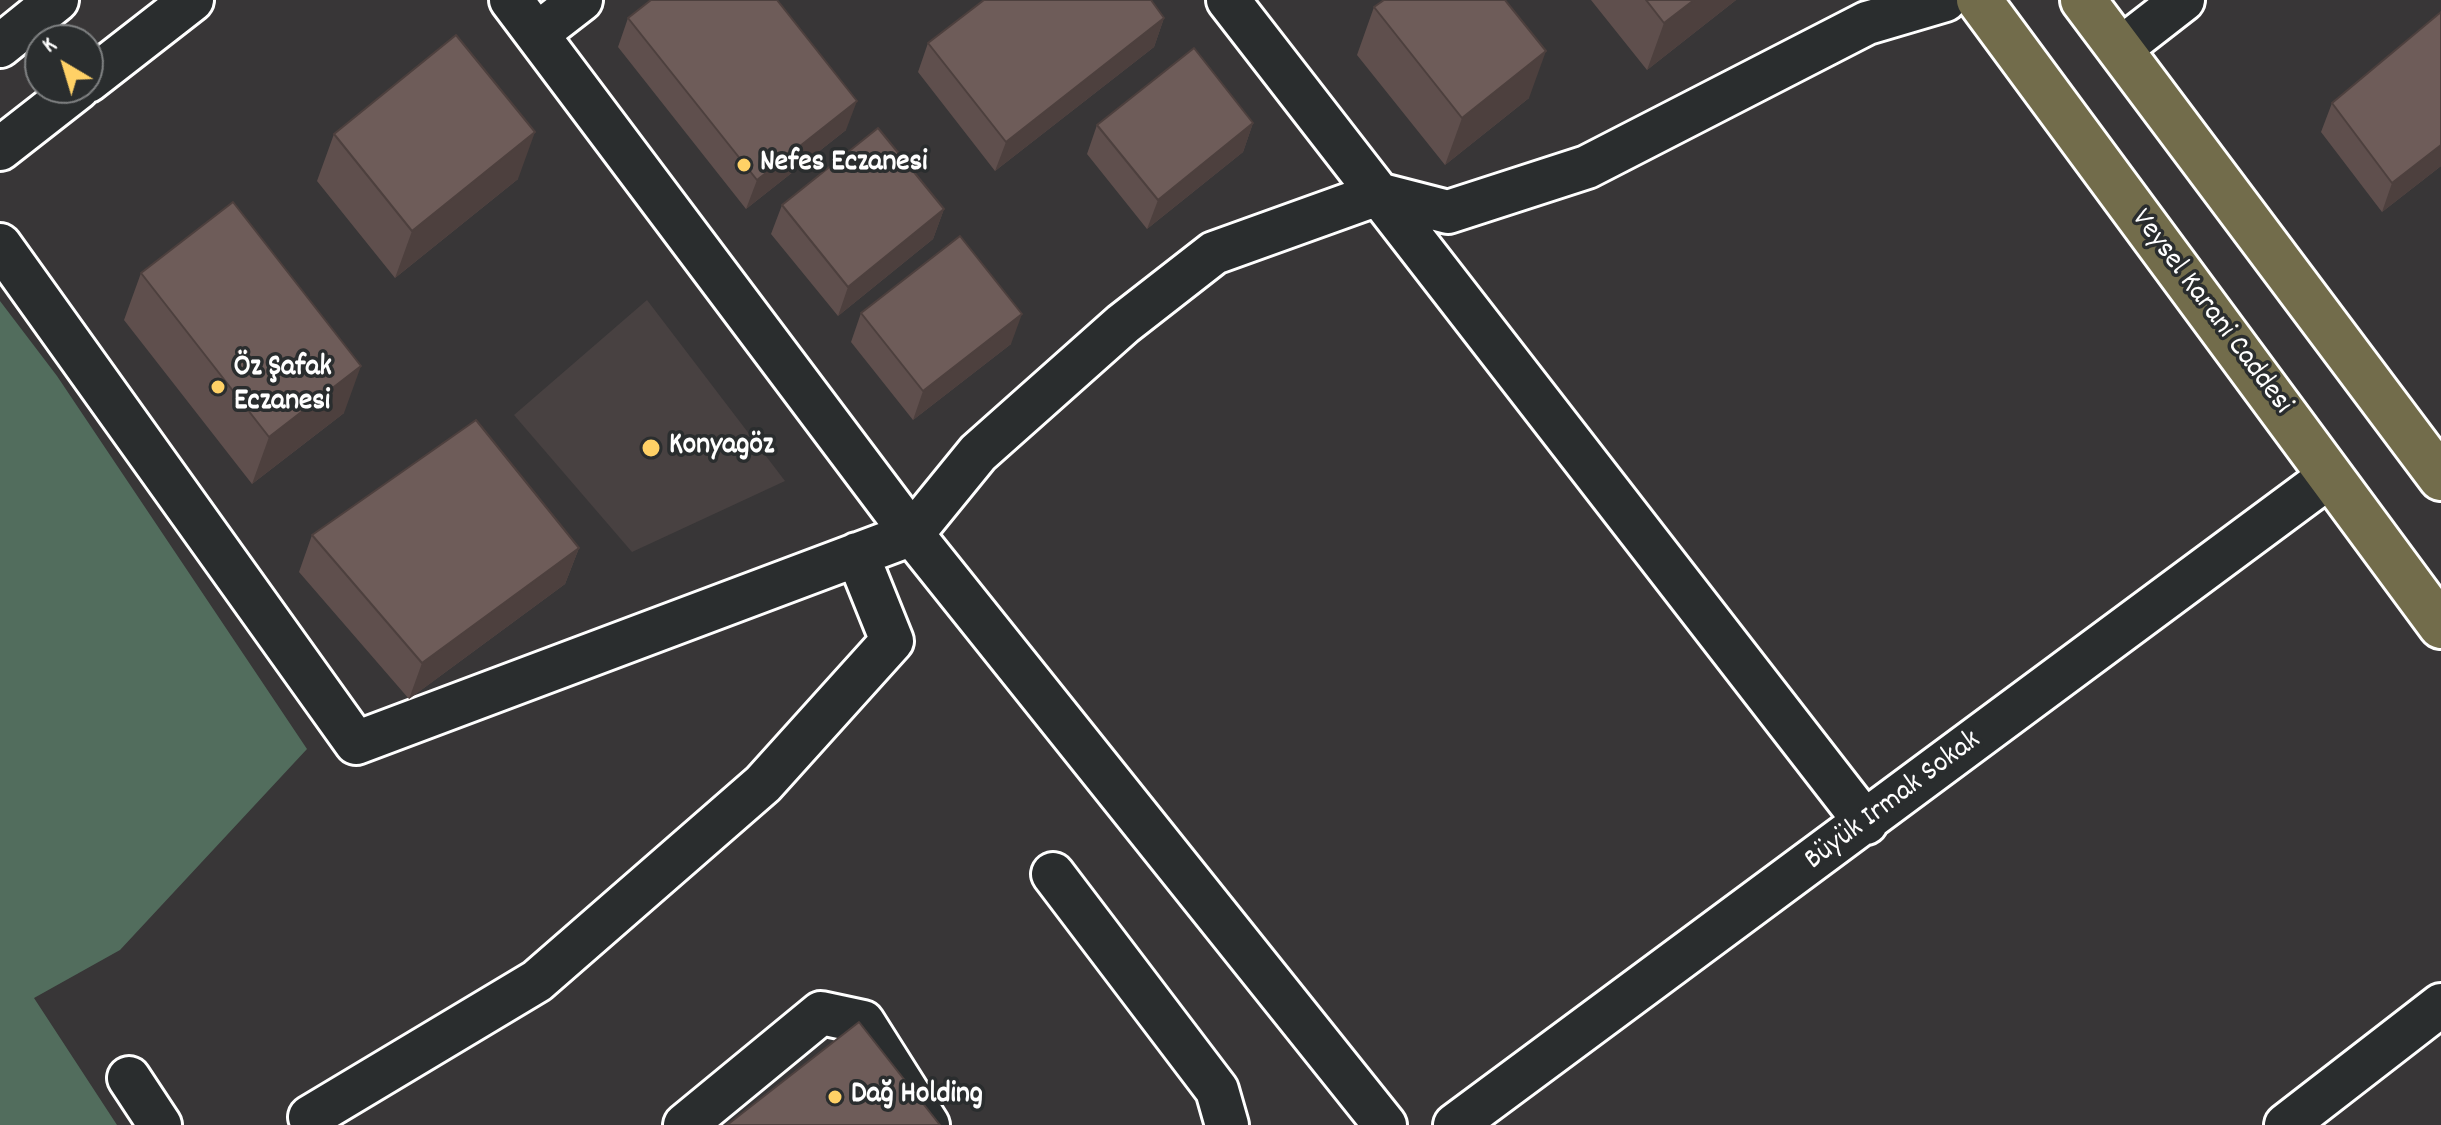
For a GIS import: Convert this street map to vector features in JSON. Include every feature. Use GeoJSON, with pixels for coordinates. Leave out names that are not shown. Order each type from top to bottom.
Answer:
{"type":"FeatureCollection","features":[{"type":"Feature","properties":{"kind":"main road","name":"Veysel Karani Caddesi"},"geometry":{"type":"LineString","coordinates":[[1979,0],[2441,626]]}},
{"type":"Feature","properties":{"kind":"main road"},"geometry":{"type":"LineString","coordinates":[[2083,0],[2441,478]]}},
{"type":"Feature","properties":{"kind":"street"},"geometry":{"type":"LineString","coordinates":[[0,46],[57,0]]}},
{"type":"Feature","properties":{"kind":"street"},"geometry":{"type":"LineString","coordinates":[[104,69],[192,0]]}},
{"type":"Feature","properties":{"kind":"street"},"geometry":{"type":"LineString","coordinates":[[511,0],[912,534],[1385,1125]]}},
{"type":"Feature","properties":{"kind":"street"},"geometry":{"type":"LineString","coordinates":[[537,34],[581,0]]}},
{"type":"Feature","properties":{"kind":"street"},"geometry":{"type":"LineString","coordinates":[[1228,0],[1866,823]]}},
{"type":"Feature","properties":{"kind":"street"},"geometry":{"type":"LineString","coordinates":[[0,245],[356,743],[912,534],[978,453],[1123,324],[1214,253],[1378,194],[1448,212],[1587,167],[1867,23],[1945,0]]}},
{"type":"Feature","properties":{"kind":"street"},"geometry":{"type":"LineString","coordinates":[[2120,49],[2183,0]]}},
{"type":"Feature","properties":{"kind":"street"},"geometry":{"type":"LineString","coordinates":[[0,149],[58,104]]}},
{"type":"Feature","properties":{"kind":"street","name":"Büyük Irmak Sokak"},"geometry":{"type":"LineString","coordinates":[[1455,1125],[2330,476]]}},
{"type":"Feature","properties":{"kind":"street"},"geometry":{"type":"LineString","coordinates":[[310,1117],[537,981],[763,784],[892,641],[857,554]]}},
{"type":"Feature","properties":{"kind":"street"},"geometry":{"type":"LineString","coordinates":[[1053,874],[1217,1090],[1227,1125]]}},
{"type":"Feature","properties":{"kind":"street"},"geometry":{"type":"LineString","coordinates":[[2286,1125],[2441,1005]]}},
{"type":"Feature","properties":{"kind":"street"},"geometry":{"type":"LineString","coordinates":[[685,1125],[821,1013],[863,1022],[928,1125]]}},
{"type":"Feature","properties":{"kind":"street"},"geometry":{"type":"LineString","coordinates":[[129,1078],[160,1125]]}},
{"type":"Feature","properties":{"kind":"shaded area","name":"Konyagöz"},"geometry":{"type":"Polygon","coordinates":[[[647,300],[785,481],[632,552],[514,415],[647,300]]]}},
{"type":"Feature","properties":{"kind":"green space"},"geometry":{"type":"Polygon","coordinates":[[[0,301],[57,376],[307,749],[120,950],[34,998],[117,1125],[0,1125],[0,301]]]}},
{"type":"Feature","properties":{"kind":"building"},"geometry":{"type":"Polygon","coordinates":[[[651,0],[777,0],[857,101],[757,180],[628,18],[651,0]]]}},
{"type":"Feature","properties":{"kind":"building"},"geometry":{"type":"Polygon","coordinates":[[[984,0],[1151,0],[1164,18],[1006,142],[928,43],[984,0]]]}},
{"type":"Feature","properties":{"kind":"building"},"geometry":{"type":"Polygon","coordinates":[[[1384,0],[1505,0],[1546,51],[1462,118],[1374,7],[1384,0]]]}},
{"type":"Feature","properties":{"kind":"building"},"geometry":{"type":"Polygon","coordinates":[[[1646,0],[1694,0],[1664,23],[1646,0]]]}},
{"type":"Feature","properties":{"kind":"building"},"geometry":{"type":"Polygon","coordinates":[[[2441,12],[2441,145],[2392,183],[2332,103],[2441,12]]]}},
{"type":"Feature","properties":{"kind":"building"},"geometry":{"type":"Polygon","coordinates":[[[456,35],[535,132],[412,231],[334,134],[456,35]]]}},
{"type":"Feature","properties":{"kind":"building"},"geometry":{"type":"Polygon","coordinates":[[[1194,48],[1253,123],[1158,200],[1097,125],[1194,48]]]}},
{"type":"Feature","properties":{"kind":"building"},"geometry":{"type":"Polygon","coordinates":[[[878,128],[944,209],[848,287],[782,205],[878,128]]]}},
{"type":"Feature","properties":{"kind":"building"},"geometry":{"type":"Polygon","coordinates":[[[233,202],[361,366],[269,437],[141,273],[233,202]]]}},
{"type":"Feature","properties":{"kind":"building"},"geometry":{"type":"Polygon","coordinates":[[[960,236],[1022,314],[923,391],[861,313],[960,236]]]}},
{"type":"Feature","properties":{"kind":"building"},"geometry":{"type":"Polygon","coordinates":[[[476,420],[579,548],[422,663],[312,535],[476,420]]]}},
{"type":"Feature","properties":{"kind":"building"},"geometry":{"type":"Polygon","coordinates":[[[859,1022],[940,1125],[727,1125],[859,1022]]]}},
{"type":"Feature","properties":{"kind":"place","name":"Nefes Eczanesi"},"geometry":{"type":"Point","coordinates":[744,165]}},
{"type":"Feature","properties":{"kind":"place","name":"Öz Şafak Eczanesi"},"geometry":{"type":"Point","coordinates":[218,387]}},
{"type":"Feature","properties":{"kind":"place","name":"Konyagöz"},"geometry":{"type":"Point","coordinates":[651,448]}},
{"type":"Feature","properties":{"kind":"place","name":"Dağ Holding"},"geometry":{"type":"Point","coordinates":[835,1097]}}]}
